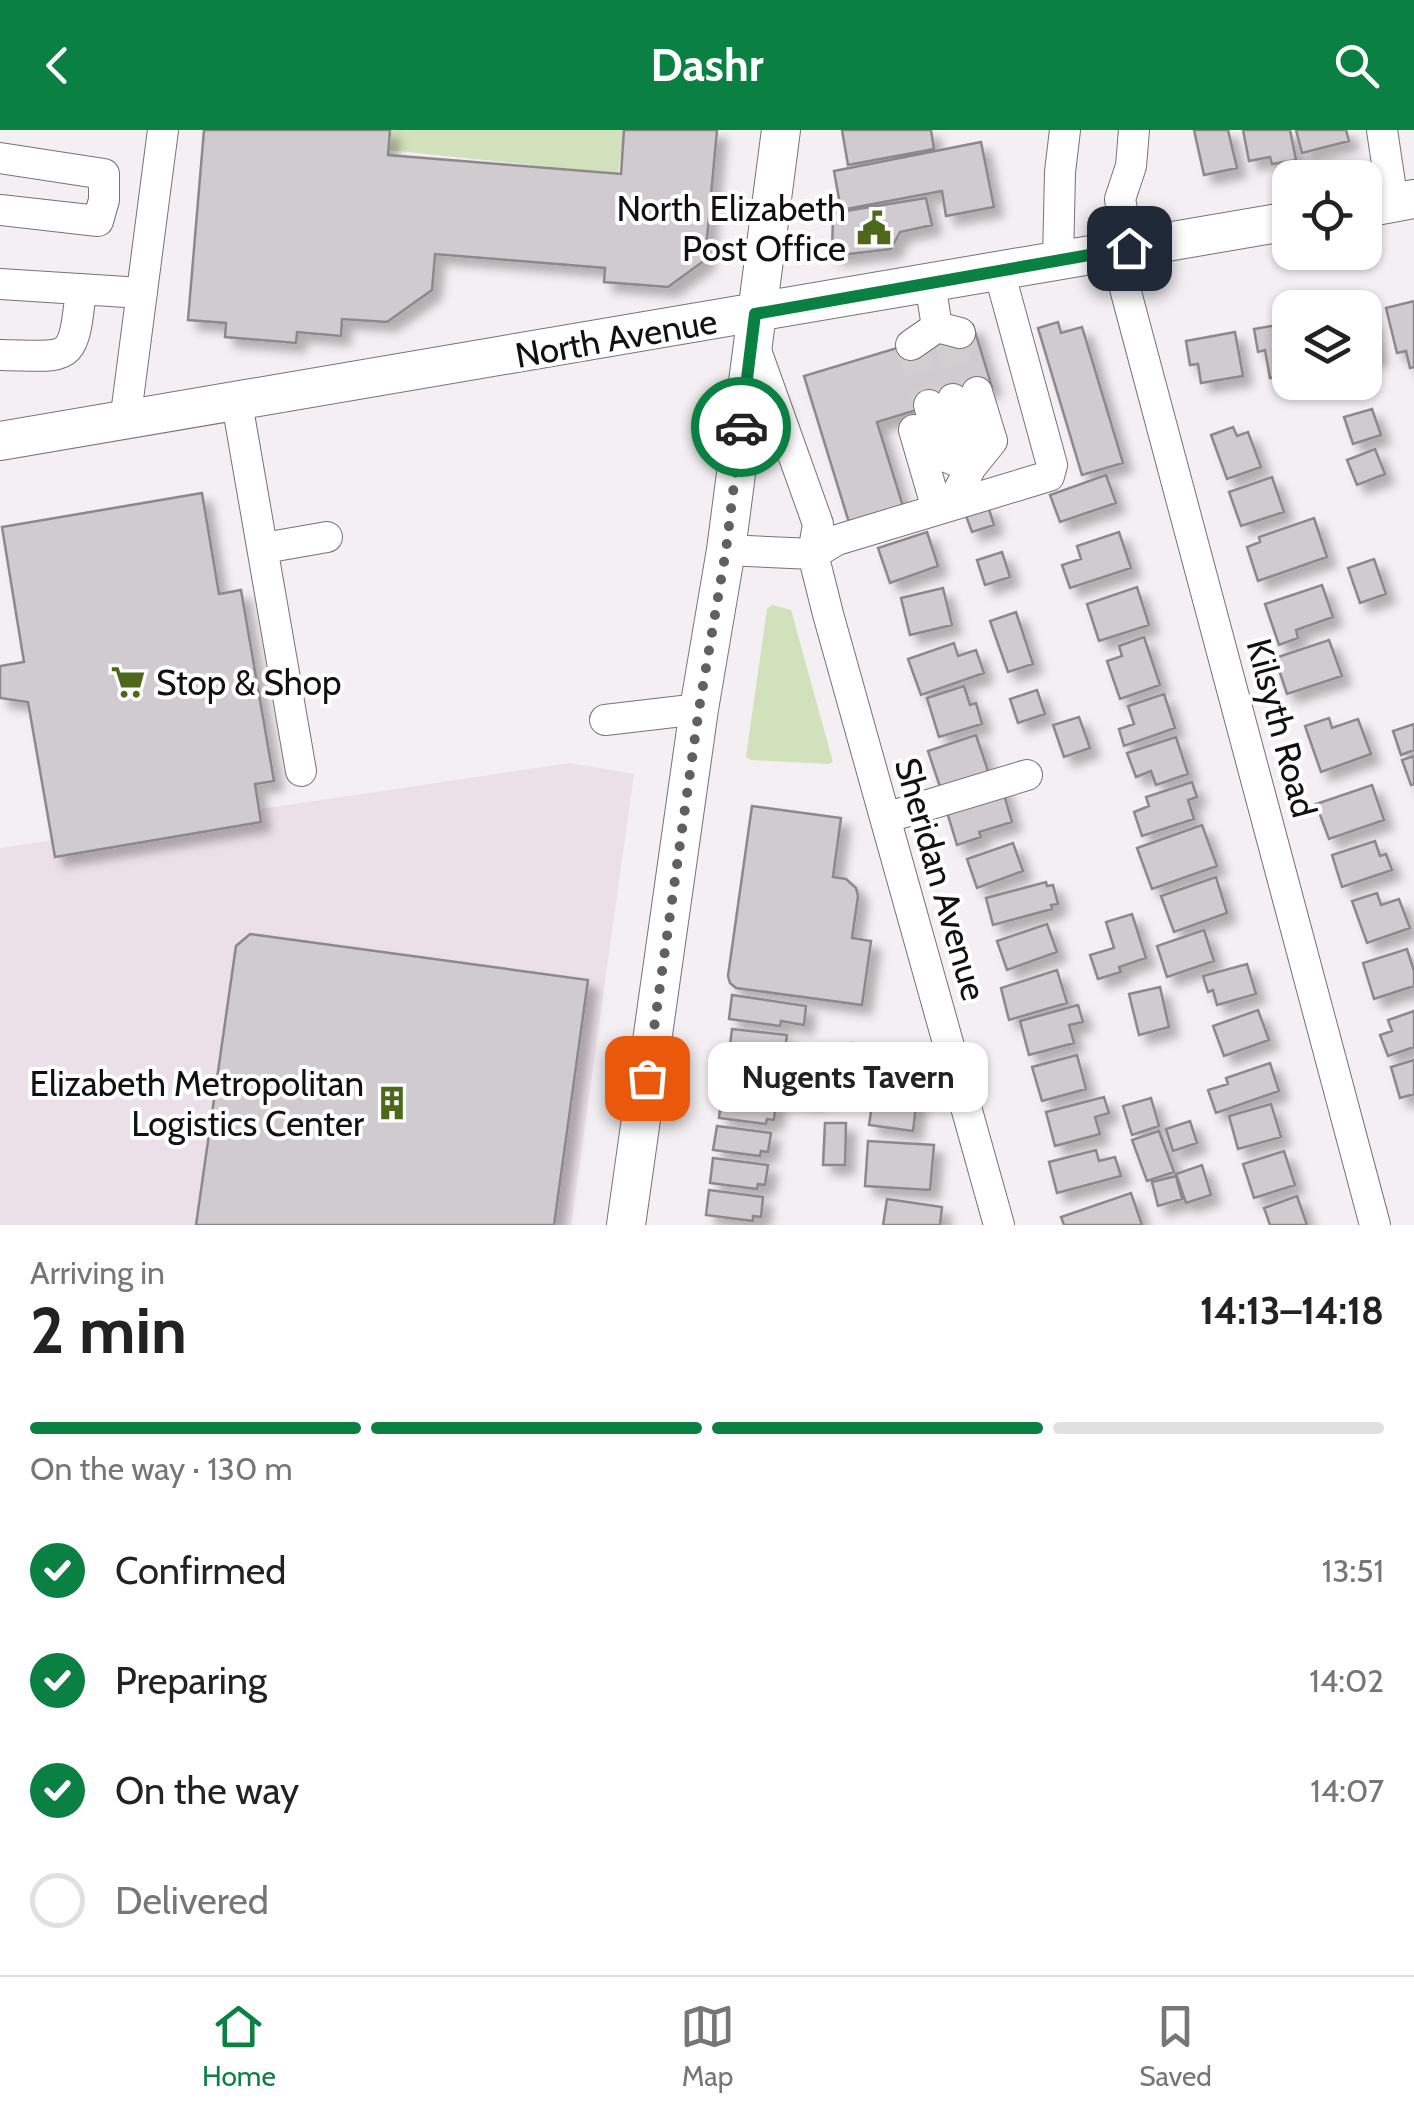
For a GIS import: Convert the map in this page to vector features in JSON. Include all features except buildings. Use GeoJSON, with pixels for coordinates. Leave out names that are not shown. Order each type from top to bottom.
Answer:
{"type":"FeatureCollection","features":[{"type":"Feature","properties":{"kind":"main road"},"geometry":{"type":"LineString","coordinates":[[626,1225],[699,709],[726,550],[781,130]]}},
{"type":"Feature","properties":{"kind":"main road","name":"North Avenue"},"geometry":{"type":"LineString","coordinates":[[0,441],[237,402],[754,327],[930,283],[1272,224]]}},
{"type":"Feature","properties":{"kind":"street"},"geometry":{"type":"LineString","coordinates":[[125,422],[163,130]]}},
{"type":"Feature","properties":{"kind":"street"},"geometry":{"type":"LineString","coordinates":[[1058,261],[1060,172],[1066,130]]}},
{"type":"Feature","properties":{"kind":"street","name":"Kilsyth Road"},"geometry":{"type":"LineString","coordinates":[[1134,130],[1131,166],[1120,198],[1122,250],[1376,1225]]}},
{"type":"Feature","properties":{"kind":"street"},"geometry":{"type":"LineString","coordinates":[[1382,130],[1391,203]]}},
{"type":"Feature","properties":{"kind":"street"},"geometry":{"type":"LineString","coordinates":[[0,158],[104,174],[104,200],[98,221],[0,210]]}},
{"type":"Feature","properties":{"kind":"street"},"geometry":{"type":"LineString","coordinates":[[104,200],[153,207]]}},
{"type":"Feature","properties":{"kind":"street"},"geometry":{"type":"LineString","coordinates":[[726,550],[813,554],[838,540],[1048,476],[1052,465],[999,272]]}},
{"type":"Feature","properties":{"kind":"street"},"geometry":{"type":"LineString","coordinates":[[930,283],[936,337]]}},
{"type":"Feature","properties":{"kind":"street"},"geometry":{"type":"LineString","coordinates":[[0,284],[142,293]]}},
{"type":"Feature","properties":{"kind":"street"},"geometry":{"type":"LineString","coordinates":[[0,355],[60,356],[71,349],[81,289]]}},
{"type":"Feature","properties":{"kind":"street","name":"Sheridan Avenue"},"geometry":{"type":"LineString","coordinates":[[754,327],[818,524],[813,554],[998,1225]]}},
{"type":"Feature","properties":{"kind":"street"},"geometry":{"type":"LineString","coordinates":[[237,402],[301,771]]}},
{"type":"Feature","properties":{"kind":"street"},"geometry":{"type":"LineString","coordinates":[[944,507],[947,404]]}},
{"type":"Feature","properties":{"kind":"street"},"geometry":{"type":"LineString","coordinates":[[944,507],[992,440],[947,404]]}},
{"type":"Feature","properties":{"kind":"street"},"geometry":{"type":"LineString","coordinates":[[947,404],[944,456],[971,467]]}},
{"type":"Feature","properties":{"kind":"street"},"geometry":{"type":"LineString","coordinates":[[264,548],[327,537]]}},
{"type":"Feature","properties":{"kind":"street"},"geometry":{"type":"LineString","coordinates":[[605,720],[699,709]]}},
{"type":"Feature","properties":{"kind":"street"},"geometry":{"type":"LineString","coordinates":[[885,818],[1027,775]]}},
{"type":"Feature","properties":{"kind":"shaded area"},"geometry":{"type":"Polygon","coordinates":[[[570,763],[634,774],[571,1225],[0,1225],[0,848],[570,763]]]}},
{"type":"Feature","properties":{"kind":"green space"},"geometry":{"type":"Polygon","coordinates":[[[391,130],[624,130],[618,174],[389,150],[391,130]]]}},
{"type":"Feature","properties":{"kind":"green space"},"geometry":{"type":"Polygon","coordinates":[[[772,605],[791,610],[833,762],[828,764],[746,757],[767,609],[772,605]]]}},
{"type":"Feature","properties":{"kind":"tunnel"},"geometry":{"type":"LineString","coordinates":[[948,337],[966,396]]}},
{"type":"Feature","properties":{"kind":"tunnel"},"geometry":{"type":"LineString","coordinates":[[911,345],[929,405]]}},
{"type":"Feature","properties":{"kind":"way so far"},"geometry":{"type":"LineString","coordinates":[[647,1078],[741,427]]}},
{"type":"Feature","properties":{"kind":"place","name":"North Elizabeth Post Office"},"geometry":{"type":"Point","coordinates":[874,228]}},
{"type":"Feature","properties":{"kind":"place","name":"Stop & Shop"},"geometry":{"type":"Point","coordinates":[128,682]}},
{"type":"Feature","properties":{"kind":"place","name":"Nugents Tavern"},"geometry":{"type":"Point","coordinates":[647,1078]}},
{"type":"Feature","properties":{"kind":"place","name":"Elizabeth Metropolitan Logistics Center"},"geometry":{"type":"Point","coordinates":[392,1103]}},
{"type":"Feature","properties":{"kind":"route"},"geometry":{"type":"LineString","coordinates":[[741,427],[755,314],[1129,248]]}}]}
